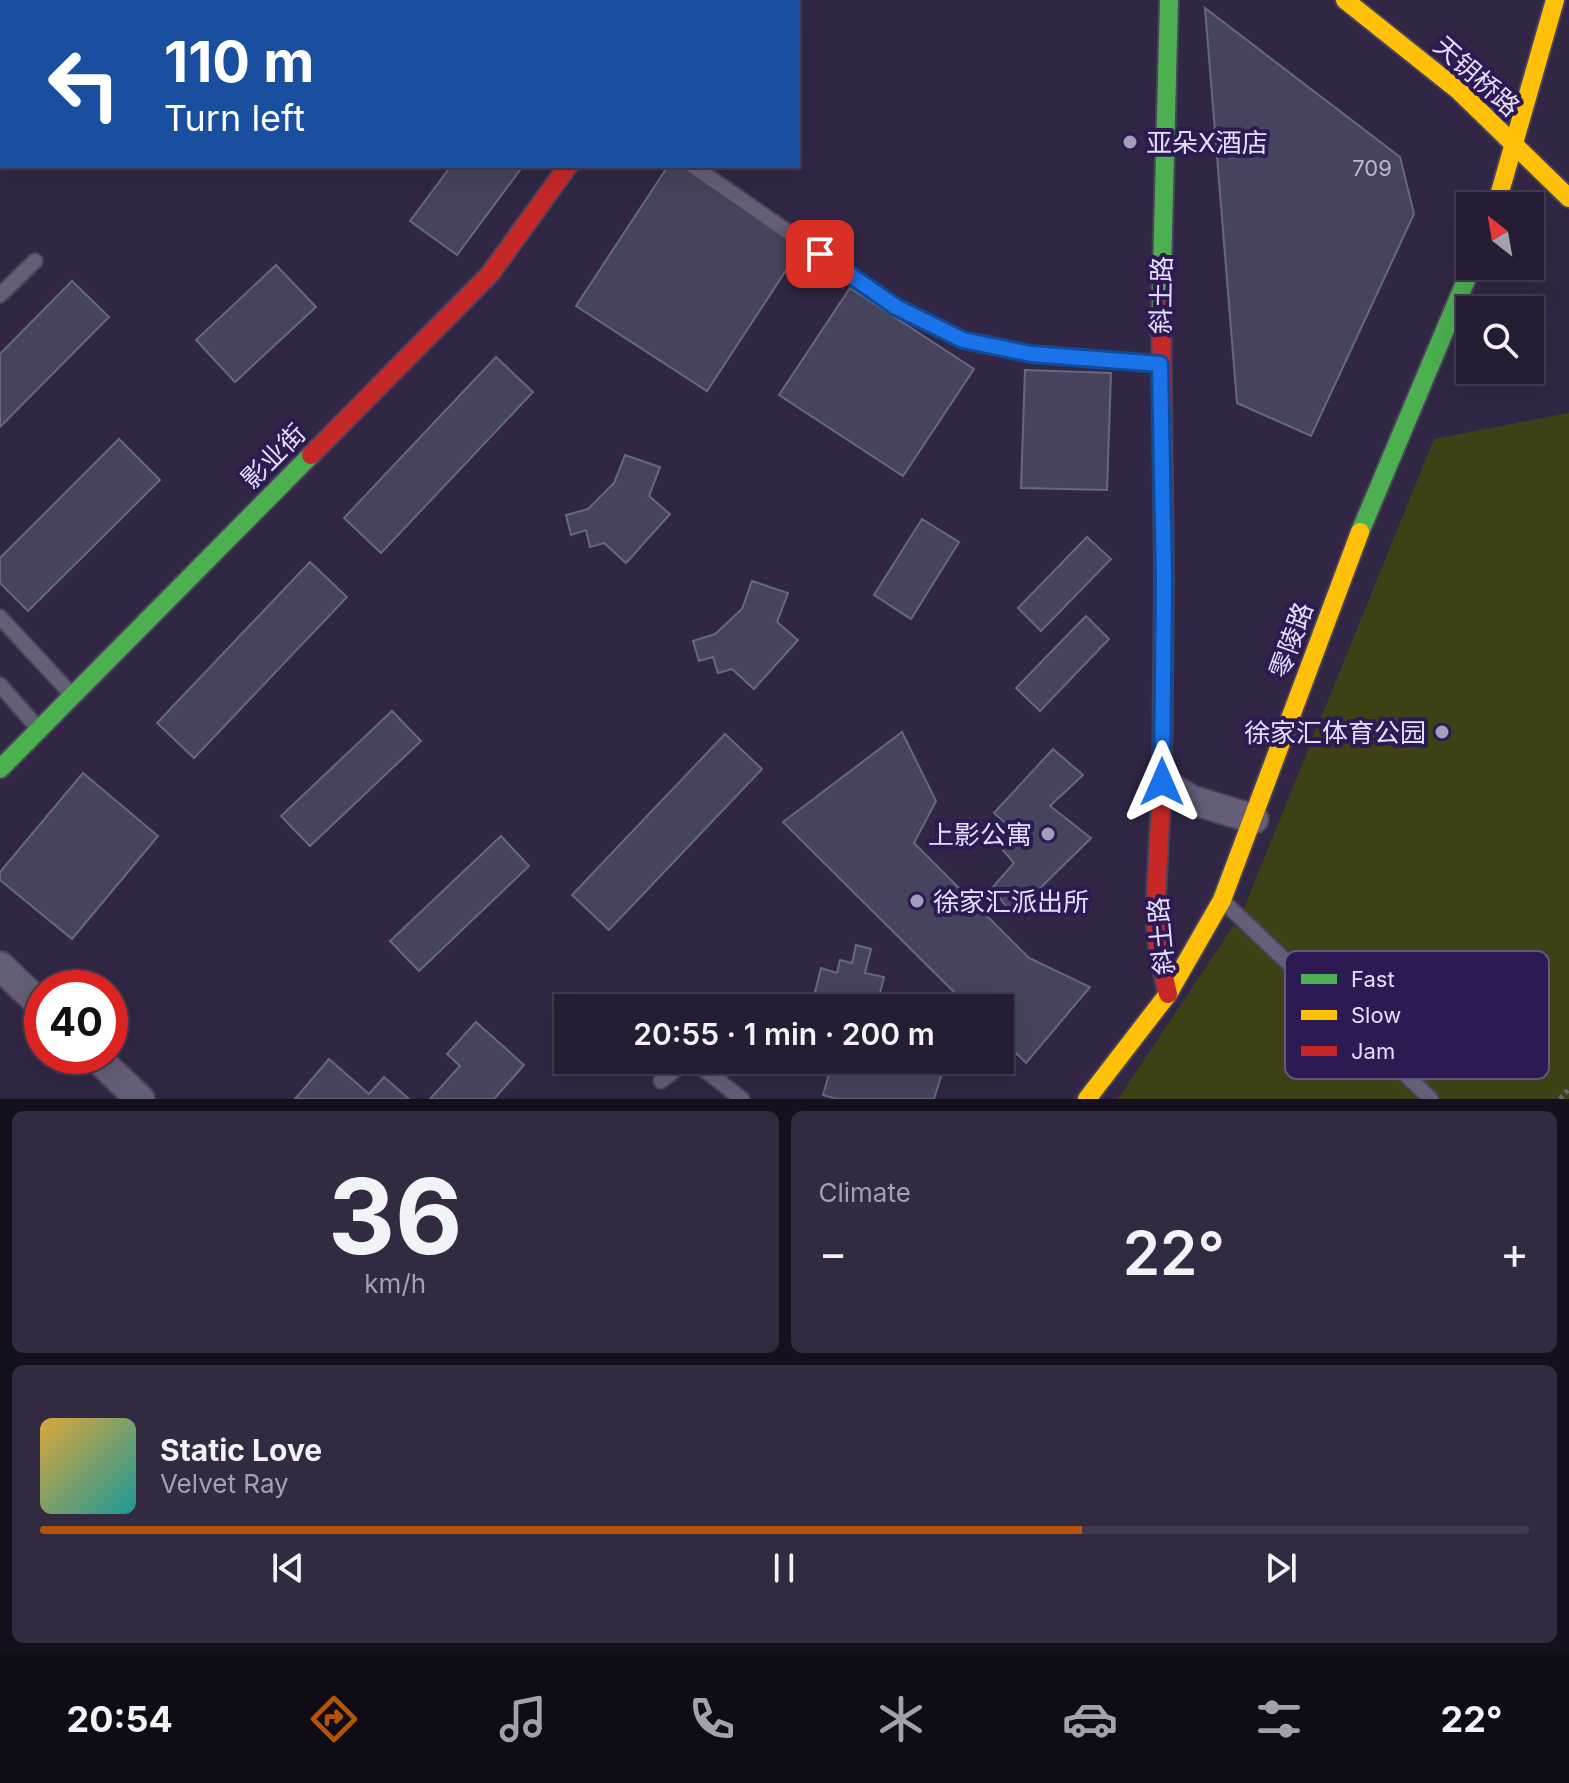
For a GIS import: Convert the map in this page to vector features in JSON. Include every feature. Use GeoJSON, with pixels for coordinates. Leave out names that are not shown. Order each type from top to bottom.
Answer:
{"type":"FeatureCollection","features":[{"type":"Feature","properties":{"kind":"street","name":"斜土路"},"geometry":{"type":"LineString","coordinates":[[1168,994],[1159,955],[1155,916],[1162,782],[1164,580],[1160,364],[1169,0]]}},
{"type":"Feature","properties":{"kind":"street","name":"天钥桥路"},"geometry":{"type":"LineString","coordinates":[[1345,0],[1459,91],[1569,198]]}},
{"type":"Feature","properties":{"kind":"street"},"geometry":{"type":"LineString","coordinates":[[1500,192],[1555,0]]}},
{"type":"Feature","properties":{"kind":"street","name":"影业街"},"geometry":{"type":"LineString","coordinates":[[0,769],[490,274],[567,168]]}},
{"type":"Feature","properties":{"kind":"street","name":"零陵路"},"geometry":{"type":"LineString","coordinates":[[1087,1099],[1168,994],[1222,900],[1344,570],[1466,280]]}},
{"type":"Feature","properties":{"kind":"street"},"geometry":{"type":"LineString","coordinates":[[1162,782],[1192,800],[1254,819]]}},
{"type":"Feature","properties":{"kind":"street"},"geometry":{"type":"LineString","coordinates":[[0,966],[24,989]]}},
{"type":"Feature","properties":{"kind":"street"},"geometry":{"type":"LineString","coordinates":[[114,1074],[140,1099]]}},
{"type":"Feature","properties":{"kind":"lane"},"geometry":{"type":"LineString","coordinates":[[696,168],[896,307],[963,340],[1031,354],[1160,364]]}},
{"type":"Feature","properties":{"kind":"lane"},"geometry":{"type":"LineString","coordinates":[[0,295],[35,261]]}},
{"type":"Feature","properties":{"kind":"lane"},"geometry":{"type":"LineString","coordinates":[[0,617],[72,695]]}},
{"type":"Feature","properties":{"kind":"lane"},"geometry":{"type":"LineString","coordinates":[[0,685],[39,729]]}},
{"type":"Feature","properties":{"kind":"lane"},"geometry":{"type":"LineString","coordinates":[[1222,900],[1285,960]]}},
{"type":"Feature","properties":{"kind":"lane"},"geometry":{"type":"LineString","coordinates":[[661,1081],[671,1074]]}},
{"type":"Feature","properties":{"kind":"lane"},"geometry":{"type":"LineString","coordinates":[[709,1074],[742,1099]]}},
{"type":"Feature","properties":{"kind":"lane"},"geometry":{"type":"LineString","coordinates":[[1410,1079],[1431,1099]]}},
{"type":"Feature","properties":{"kind":"path"},"geometry":{"type":"LineString","coordinates":[[1560,1099],[1569,1089]]}},
{"type":"Feature","properties":{"kind":"green space","name":"徐家汇体育公园"},"geometry":{"type":"Polygon","coordinates":[[[1569,413],[1569,1099],[1118,1099],[1242,913],[1434,439],[1569,413]]]}},
{"type":"Feature","properties":{"kind":"building"},"geometry":{"type":"Polygon","coordinates":[[[1205,8],[1400,157],[1414,214],[1311,436],[1237,403],[1205,8]]]}},
{"type":"Feature","properties":{"kind":"building"},"geometry":{"type":"Polygon","coordinates":[[[450,168],[522,168],[457,255],[410,221],[450,168]]]}},
{"type":"Feature","properties":{"kind":"building"},"geometry":{"type":"Polygon","coordinates":[[[667,168],[682,168],[802,246],[707,391],[576,306],[667,168]]]}},
{"type":"Feature","properties":{"kind":"building"},"geometry":{"type":"Polygon","coordinates":[[[276,265],[316,307],[235,382],[196,340],[276,265]]]}},
{"type":"Feature","properties":{"kind":"building"},"geometry":{"type":"Polygon","coordinates":[[[72,281],[109,317],[0,427],[0,354],[72,281]]]}},
{"type":"Feature","properties":{"kind":"building"},"geometry":{"type":"Polygon","coordinates":[[[850,288],[974,369],[903,476],[779,395],[850,288]]]}},
{"type":"Feature","properties":{"kind":"building"},"geometry":{"type":"Polygon","coordinates":[[[496,357],[533,392],[381,553],[344,518],[496,357]]]}},
{"type":"Feature","properties":{"kind":"building"},"geometry":{"type":"Polygon","coordinates":[[[1025,370],[1111,373],[1107,490],[1021,488],[1025,370]]]}},
{"type":"Feature","properties":{"kind":"building"},"geometry":{"type":"Polygon","coordinates":[[[119,439],[160,480],[28,611],[0,583],[0,558],[119,439]]]}},
{"type":"Feature","properties":{"kind":"building"},"geometry":{"type":"Polygon","coordinates":[[[625,455],[660,467],[649,496],[670,514],[626,563],[604,543],[590,547],[586,530],[571,535],[566,515],[588,509],[614,483],[625,455]]]}},
{"type":"Feature","properties":{"kind":"building"},"geometry":{"type":"Polygon","coordinates":[[[922,519],[959,542],[911,619],[874,595],[922,519]]]}},
{"type":"Feature","properties":{"kind":"building"},"geometry":{"type":"Polygon","coordinates":[[[1087,537],[1111,559],[1041,631],[1018,608],[1087,537]]]}},
{"type":"Feature","properties":{"kind":"building"},"geometry":{"type":"Polygon","coordinates":[[[310,562],[347,597],[194,758],[157,723],[310,562]]]}},
{"type":"Feature","properties":{"kind":"building"},"geometry":{"type":"Polygon","coordinates":[[[752,581],[788,593],[777,622],[798,640],[754,689],[732,669],[718,673],[713,657],[699,661],[693,641],[715,634],[742,609],[752,581]]]}},
{"type":"Feature","properties":{"kind":"building"},"geometry":{"type":"Polygon","coordinates":[[[1086,616],[1109,639],[1040,711],[1016,688],[1086,616]]]}},
{"type":"Feature","properties":{"kind":"building"},"geometry":{"type":"Polygon","coordinates":[[[392,711],[421,741],[310,846],[281,816],[392,711]]]}},
{"type":"Feature","properties":{"kind":"building","name":"徐家汇派出所"},"geometry":{"type":"Polygon","coordinates":[[[902,732],[936,801],[914,843],[1029,958],[1090,987],[1026,1063],[1014,1051],[1014,994],[956,994],[783,822],[902,732]]]}},
{"type":"Feature","properties":{"kind":"building"},"geometry":{"type":"Polygon","coordinates":[[[725,734],[762,769],[609,930],[572,895],[725,734]]]}},
{"type":"Feature","properties":{"kind":"building","name":"上影公寓"},"geometry":{"type":"Polygon","coordinates":[[[1053,749],[1083,775],[1050,806],[1091,838],[1013,915],[992,888],[1014,863],[1002,849],[1013,830],[994,813],[1053,749]]]}},
{"type":"Feature","properties":{"kind":"building"},"geometry":{"type":"Polygon","coordinates":[[[83,773],[158,836],[72,939],[0,880],[0,872],[83,773]]]}},
{"type":"Feature","properties":{"kind":"building"},"geometry":{"type":"Polygon","coordinates":[[[501,836],[529,866],[419,971],[390,941],[501,836]]]}},
{"type":"Feature","properties":{"kind":"building"},"geometry":{"type":"Polygon","coordinates":[[[856,945],[871,949],[865,973],[884,977],[880,994],[814,994],[821,968],[837,973],[840,960],[852,963],[856,945]]]}},
{"type":"Feature","properties":{"kind":"building"},"geometry":{"type":"Polygon","coordinates":[[[476,1022],[524,1065],[494,1099],[430,1099],[460,1066],[447,1054],[476,1022]]]}},
{"type":"Feature","properties":{"kind":"building"},"geometry":{"type":"Polygon","coordinates":[[[329,1059],[369,1094],[384,1077],[409,1099],[295,1099],[329,1059]]]}},
{"type":"Feature","properties":{"kind":"building"},"geometry":{"type":"Polygon","coordinates":[[[829,1074],[942,1074],[934,1099],[837,1099],[823,1095],[829,1074]]]}},
{"type":"Feature","properties":{"kind":"traffic: fast"},"geometry":{"type":"LineString","coordinates":[[1161,309],[1169,0]]}},
{"type":"Feature","properties":{"kind":"traffic: fast"},"geometry":{"type":"LineString","coordinates":[[1360,532],[1466,280]]}},
{"type":"Feature","properties":{"kind":"traffic: fast"},"geometry":{"type":"LineString","coordinates":[[0,769],[311,455]]}},
{"type":"Feature","properties":{"kind":"traffic: slow"},"geometry":{"type":"LineString","coordinates":[[1345,0],[1459,91],[1569,198]]}},
{"type":"Feature","properties":{"kind":"traffic: slow"},"geometry":{"type":"LineString","coordinates":[[1500,192],[1555,0]]}},
{"type":"Feature","properties":{"kind":"traffic: slow"},"geometry":{"type":"LineString","coordinates":[[1087,1099],[1168,994],[1222,900],[1360,532]]}},
{"type":"Feature","properties":{"kind":"traffic: jam"},"geometry":{"type":"LineString","coordinates":[[311,455],[490,274],[567,168]]}},
{"type":"Feature","properties":{"kind":"traffic: jam"},"geometry":{"type":"LineString","coordinates":[[1161,309],[1164,580],[1162,782],[1155,916],[1159,955],[1168,994]]}},
{"type":"Feature","properties":{"kind":"place","name":"亚朵X酒店"},"geometry":{"type":"Point","coordinates":[1130,142]}},
{"type":"Feature","properties":{"kind":"place","name":"徐家汇体育公园"},"geometry":{"type":"Point","coordinates":[1442,732]}},
{"type":"Feature","properties":{"kind":"place","name":"上影公寓"},"geometry":{"type":"Point","coordinates":[1048,834]}},
{"type":"Feature","properties":{"kind":"place","name":"徐家汇派出所"},"geometry":{"type":"Point","coordinates":[917,901]}},
{"type":"Feature","properties":{"kind":"route"},"geometry":{"type":"LineString","coordinates":[[820,254],[896,307],[963,340],[1031,354],[1160,364],[1164,580],[1162,782]]}}]}
